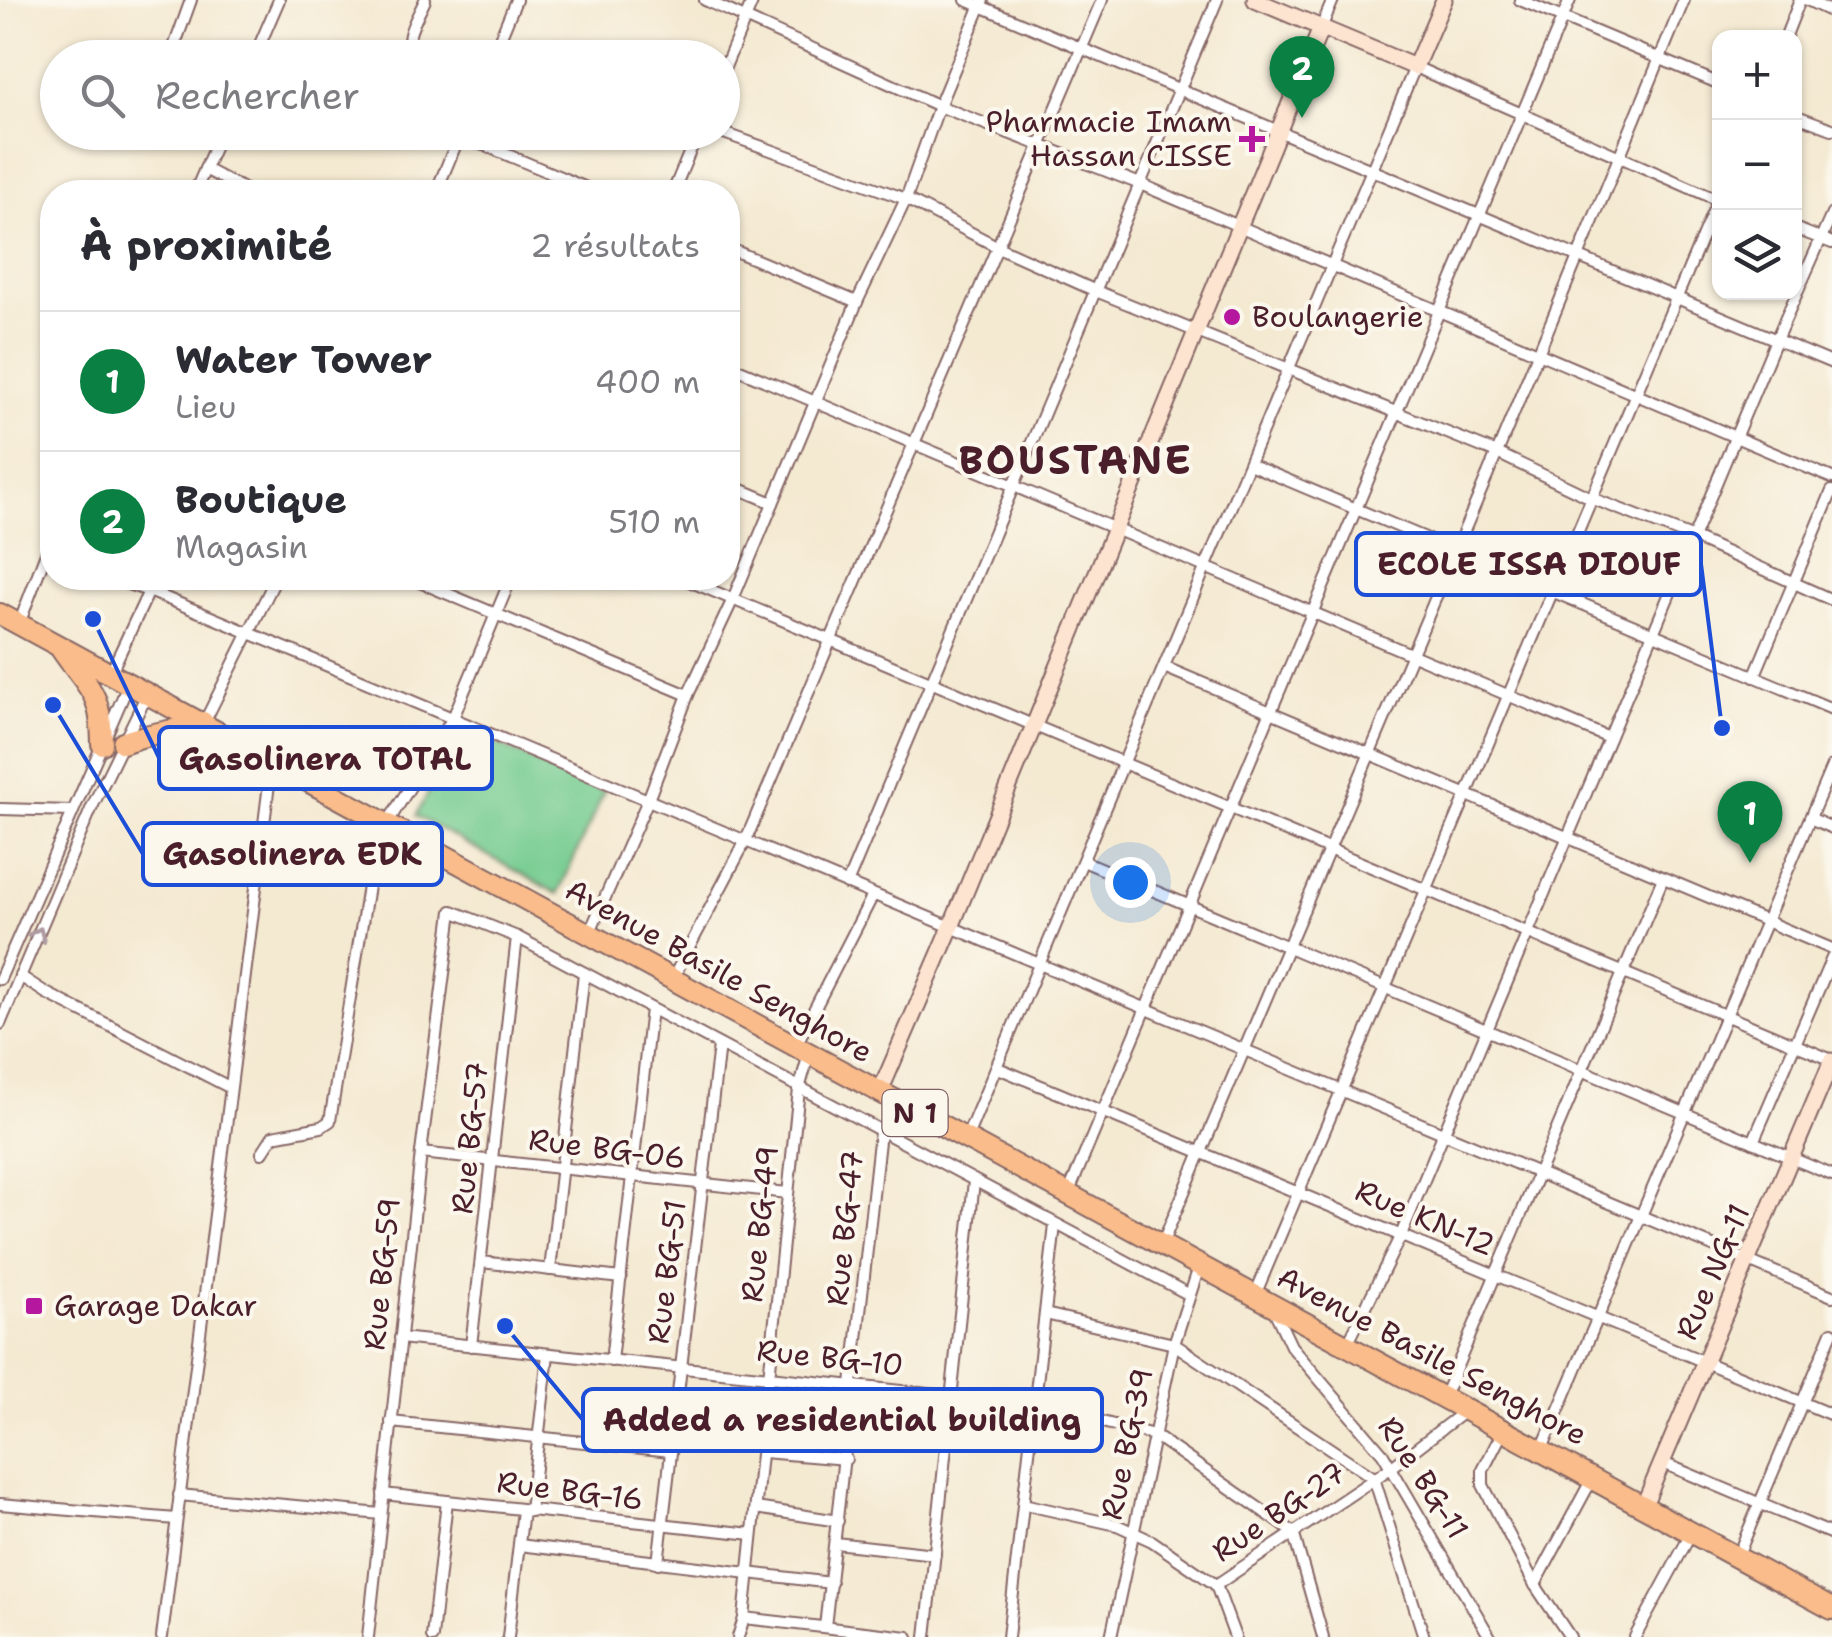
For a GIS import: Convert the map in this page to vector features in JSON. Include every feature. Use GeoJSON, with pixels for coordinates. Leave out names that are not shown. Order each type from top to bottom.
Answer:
{"type":"FeatureCollection","features":[{"type":"Feature","properties":{"kind":"highway","name":"Avenue Basile Senghore"},"geometry":{"type":"LineString","coordinates":[[10,619],[1832,1608]]}},
{"type":"Feature","properties":{"kind":"highway"},"geometry":{"type":"LineString","coordinates":[[57,644],[95,692],[112,744],[204,722]]}},
{"type":"Feature","properties":{"kind":"street"},"geometry":{"type":"LineString","coordinates":[[177,40],[191,0]]}},
{"type":"Feature","properties":{"kind":"street"},"geometry":{"type":"LineString","coordinates":[[262,40],[278,3],[263,0]]}},
{"type":"Feature","properties":{"kind":"street"},"geometry":{"type":"LineString","coordinates":[[408,40],[425,0]]}},
{"type":"Feature","properties":{"kind":"street"},"geometry":{"type":"LineString","coordinates":[[499,40],[516,0]]}},
{"type":"Feature","properties":{"kind":"street"},"geometry":{"type":"LineString","coordinates":[[705,0],[939,106],[1140,184],[1832,478]]}},
{"type":"Feature","properties":{"kind":"street"},"geometry":{"type":"LineString","coordinates":[[737,40],[753,0]]}},
{"type":"Feature","properties":{"kind":"street"},"geometry":{"type":"LineString","coordinates":[[966,0],[982,3],[1832,363]]}},
{"type":"Feature","properties":{"kind":"street"},"geometry":{"type":"LineString","coordinates":[[673,978],[745,842],[1102,0]]}},
{"type":"Feature","properties":{"kind":"street"},"geometry":{"type":"LineString","coordinates":[[847,884],[1217,0]]}},
{"type":"Feature","properties":{"kind":"street"},"geometry":{"type":"LineString","coordinates":[[1255,0],[1712,196]]}},
{"type":"Feature","properties":{"kind":"street"},"geometry":{"type":"LineString","coordinates":[[879,1094],[1332,0]]}},
{"type":"Feature","properties":{"kind":"street"},"geometry":{"type":"LineString","coordinates":[[966,1140],[1444,0]]}},
{"type":"Feature","properties":{"kind":"street"},"geometry":{"type":"LineString","coordinates":[[1520,0],[1712,81]]}},
{"type":"Feature","properties":{"kind":"street"},"geometry":{"type":"LineString","coordinates":[[1068,1194],[1570,0]]}},
{"type":"Feature","properties":{"kind":"street"},"geometry":{"type":"LineString","coordinates":[[1162,1244],[1684,0]]}},
{"type":"Feature","properties":{"kind":"street"},"geometry":{"type":"LineString","coordinates":[[1788,30],[1803,0],[1832,12]]}},
{"type":"Feature","properties":{"kind":"street"},"geometry":{"type":"LineString","coordinates":[[740,580],[857,302],[906,200],[939,106],[982,3]]}},
{"type":"Feature","properties":{"kind":"street"},"geometry":{"type":"LineString","coordinates":[[1802,118],[1832,129]]}},
{"type":"Feature","properties":{"kind":"street"},"geometry":{"type":"LineString","coordinates":[[740,139],[906,200],[1096,291],[1497,453],[1591,498],[1694,538],[1832,600]]}},
{"type":"Feature","properties":{"kind":"street"},"geometry":{"type":"LineString","coordinates":[[200,180],[213,150]]}},
{"type":"Feature","properties":{"kind":"street"},"geometry":{"type":"LineString","coordinates":[[441,180],[453,150]]}},
{"type":"Feature","properties":{"kind":"street"},"geometry":{"type":"LineString","coordinates":[[498,150],[568,180]]}},
{"type":"Feature","properties":{"kind":"street"},"geometry":{"type":"LineString","coordinates":[[678,180],[690,150]]}},
{"type":"Feature","properties":{"kind":"street"},"geometry":{"type":"LineString","coordinates":[[205,169],[227,180]]}},
{"type":"Feature","properties":{"kind":"street"},"geometry":{"type":"LineString","coordinates":[[1264,1300],[1300,1194],[1342,1092],[1714,210]]}},
{"type":"Feature","properties":{"kind":"street"},"geometry":{"type":"LineString","coordinates":[[1347,1345],[1401,1235],[1776,340],[1827,241],[1832,214]]}},
{"type":"Feature","properties":{"kind":"street"},"geometry":{"type":"LineString","coordinates":[[1802,231],[1827,241]]}},
{"type":"Feature","properties":{"kind":"street"},"geometry":{"type":"LineString","coordinates":[[740,253],[857,302]]}},
{"type":"Feature","properties":{"kind":"street"},"geometry":{"type":"LineString","coordinates":[[740,370],[1609,738]]}},
{"type":"Feature","properties":{"kind":"street"},"geometry":{"type":"LineString","coordinates":[[1249,464],[1832,710]]}},
{"type":"Feature","properties":{"kind":"street"},"geometry":{"type":"LineString","coordinates":[[740,489],[773,502]]}},
{"type":"Feature","properties":{"kind":"street"},"geometry":{"type":"LineString","coordinates":[[1754,677],[1832,491]]}},
{"type":"Feature","properties":{"kind":"street"},"geometry":{"type":"LineString","coordinates":[[10,619],[40,573]]}},
{"type":"Feature","properties":{"kind":"street"},"geometry":{"type":"LineString","coordinates":[[0,1024],[112,744],[149,590],[1832,1296]]}},
{"type":"Feature","properties":{"kind":"street"},"geometry":{"type":"LineString","coordinates":[[204,722],[270,590]]}},
{"type":"Feature","properties":{"kind":"street"},"geometry":{"type":"LineString","coordinates":[[438,590],[688,695]]}},
{"type":"Feature","properties":{"kind":"street"},"geometry":{"type":"LineString","coordinates":[[262,1153],[272,1136],[320,1127],[330,1121],[374,850],[453,718],[506,590]]}},
{"type":"Feature","properties":{"kind":"street"},"geometry":{"type":"LineString","coordinates":[[711,590],[1832,1060]]}},
{"type":"Feature","properties":{"kind":"street"},"geometry":{"type":"LineString","coordinates":[[588,934],[736,590]]}},
{"type":"Feature","properties":{"kind":"street"},"geometry":{"type":"LineString","coordinates":[[1164,667],[1832,949]]}},
{"type":"Feature","properties":{"kind":"street"},"geometry":{"type":"LineString","coordinates":[[0,980],[72,811],[112,744],[129,682]]}},
{"type":"Feature","properties":{"kind":"street"},"geometry":{"type":"LineString","coordinates":[[162,1637],[272,759]]}},
{"type":"Feature","properties":{"kind":"street"},"geometry":{"type":"LineString","coordinates":[[1542,1449],[1832,766]]}},
{"type":"Feature","properties":{"kind":"street"},"geometry":{"type":"LineString","coordinates":[[0,808],[72,811]]}},
{"type":"Feature","properties":{"kind":"street"},"geometry":{"type":"LineString","coordinates":[[1810,818],[1832,828]]}},
{"type":"Feature","properties":{"kind":"street"},"geometry":{"type":"LineString","coordinates":[[1083,861],[1832,1175]]}},
{"type":"Feature","properties":{"kind":"street"},"geometry":{"type":"LineString","coordinates":[[1444,1398],[1663,878]]}},
{"type":"Feature","properties":{"kind":"street","name":"Rue BG-49"},"geometry":{"type":"LineString","coordinates":[[738,1637],[744,1618],[763,1452],[802,1050],[873,894]]}},
{"type":"Feature","properties":{"kind":"street","name":"Rue BG-59"},"geometry":{"type":"LineString","coordinates":[[368,1637],[450,916],[456,910],[517,936]]}},
{"type":"Feature","properties":{"kind":"street"},"geometry":{"type":"LineString","coordinates":[[517,936],[1188,1294]]}},
{"type":"Feature","properties":{"kind":"street","name":"Rue BG-57"},"geometry":{"type":"LineString","coordinates":[[472,1346],[517,936]]}},
{"type":"Feature","properties":{"kind":"street"},"geometry":{"type":"LineString","coordinates":[[1753,1142],[1832,958]]}},
{"type":"Feature","properties":{"kind":"street"},"geometry":{"type":"LineString","coordinates":[[550,1270],[584,972]]}},
{"type":"Feature","properties":{"kind":"street"},"geometry":{"type":"LineString","coordinates":[[20,976],[229,1087]]}},
{"type":"Feature","properties":{"kind":"street"},"geometry":{"type":"LineString","coordinates":[[612,1360],[651,1009]]}},
{"type":"Feature","properties":{"kind":"street","name":"Rue BG-51"},"geometry":{"type":"LineString","coordinates":[[658,1563],[719,1045]]}},
{"type":"Feature","properties":{"kind":"street","name":"Rue NG-11"},"geometry":{"type":"LineString","coordinates":[[1644,1505],[1832,1060]]}},
{"type":"Feature","properties":{"kind":"street","name":"Rue KN-12"},"geometry":{"type":"LineString","coordinates":[[998,1068],[1832,1415]]}},
{"type":"Feature","properties":{"kind":"street","name":"Rue BG-47"},"geometry":{"type":"LineString","coordinates":[[824,1627],[846,1460],[880,1132]]}},
{"type":"Feature","properties":{"kind":"street","name":"Rue BG-06"},"geometry":{"type":"LineString","coordinates":[[421,1153],[788,1193]]}},
{"type":"Feature","properties":{"kind":"street"},"geometry":{"type":"LineString","coordinates":[[926,1637],[974,1181]]}},
{"type":"Feature","properties":{"kind":"street"},"geometry":{"type":"LineString","coordinates":[[1008,1637],[1055,1225]]}},
{"type":"Feature","properties":{"kind":"street"},"geometry":{"type":"LineString","coordinates":[[481,1262],[621,1278]]}},
{"type":"Feature","properties":{"kind":"street","name":"Rue BG-39"},"geometry":{"type":"LineString","coordinates":[[1112,1637],[1174,1344],[1200,1264]]}},
{"type":"Feature","properties":{"kind":"street","name":"Rue BG-11"},"geometry":{"type":"LineString","coordinates":[[1264,1300],[1291,1346],[1392,1468],[1490,1637]]}},
{"type":"Feature","properties":{"kind":"street"},"geometry":{"type":"LineString","coordinates":[[1045,1314],[1174,1344],[1374,1478],[1424,1637]]}},
{"type":"Feature","properties":{"kind":"street"},"geometry":{"type":"LineString","coordinates":[[1738,1555],[1832,1332]]}},
{"type":"Feature","properties":{"kind":"street","name":"Rue BG-10"},"geometry":{"type":"LineString","coordinates":[[400,1338],[1034,1405],[1154,1435],[1293,1532]]}},
{"type":"Feature","properties":{"kind":"street"},"geometry":{"type":"LineString","coordinates":[[508,1637],[548,1354]]}},
{"type":"Feature","properties":{"kind":"street","name":"Rue BG-27"},"geometry":{"type":"LineString","coordinates":[[1216,1585],[1392,1468],[1467,1410]]}},
{"type":"Feature","properties":{"kind":"street"},"geometry":{"type":"LineString","coordinates":[[391,1422],[671,1452]]}},
{"type":"Feature","properties":{"kind":"street"},"geometry":{"type":"LineString","coordinates":[[1504,1428],[1483,1470],[1483,1485],[1535,1585],[1570,1637]]}},
{"type":"Feature","properties":{"kind":"street"},"geometry":{"type":"LineString","coordinates":[[763,1452],[846,1460]]}},
{"type":"Feature","properties":{"kind":"street"},"geometry":{"type":"LineString","coordinates":[[1662,1463],[1832,1534]]}},
{"type":"Feature","properties":{"kind":"street"},"geometry":{"type":"LineString","coordinates":[[1535,1585],[1593,1477]]}},
{"type":"Feature","properties":{"kind":"street","name":"Rue BG-16"},"geometry":{"type":"LineString","coordinates":[[383,1494],[752,1534]]}},
{"type":"Feature","properties":{"kind":"street"},"geometry":{"type":"LineString","coordinates":[[179,1495],[381,1514]]}},
{"type":"Feature","properties":{"kind":"street"},"geometry":{"type":"LineString","coordinates":[[432,1637],[447,1501]]}},
{"type":"Feature","properties":{"kind":"street"},"geometry":{"type":"LineString","coordinates":[[0,1504],[176,1519]]}},
{"type":"Feature","properties":{"kind":"street"},"geometry":{"type":"LineString","coordinates":[[1023,1504],[1134,1531],[1216,1585],[1235,1637]]}},
{"type":"Feature","properties":{"kind":"street"},"geometry":{"type":"LineString","coordinates":[[756,1508],[838,1520]]}},
{"type":"Feature","properties":{"kind":"street"},"geometry":{"type":"LineString","coordinates":[[1635,1637],[1692,1531]]}},
{"type":"Feature","properties":{"kind":"street"},"geometry":{"type":"LineString","coordinates":[[1293,1532],[1322,1637]]}},
{"type":"Feature","properties":{"kind":"street"},"geometry":{"type":"LineString","coordinates":[[835,1543],[935,1554]]}},
{"type":"Feature","properties":{"kind":"street"},"geometry":{"type":"LineString","coordinates":[[519,1545],[830,1583]]}},
{"type":"Feature","properties":{"kind":"street"},"geometry":{"type":"LineString","coordinates":[[744,1618],[908,1637]]}},
{"type":"Feature","properties":{"kind":"green space"},"geometry":{"type":"Polygon","coordinates":[[[462,728],[604,792],[558,894],[416,816],[462,728]]]}},
{"type":"Feature","properties":{"kind":"place","name":"Boutique"},"geometry":{"type":"Point","coordinates":[1302,118]}},
{"type":"Feature","properties":{"kind":"place","name":"Pharmacie Imam Hassan CISSE"},"geometry":{"type":"Point","coordinates":[1252,139]}},
{"type":"Feature","properties":{"kind":"place","name":"Boulangerie"},"geometry":{"type":"Point","coordinates":[1232,317]}},
{"type":"Feature","properties":{"kind":"place","name":"Gasolinera TOTAL"},"geometry":{"type":"Point","coordinates":[93,619]}},
{"type":"Feature","properties":{"kind":"place","name":"Gasolinera EDK"},"geometry":{"type":"Point","coordinates":[53,705]}},
{"type":"Feature","properties":{"kind":"place","name":"ECOLE ISSA DIOUF"},"geometry":{"type":"Point","coordinates":[1722,728]}},
{"type":"Feature","properties":{"kind":"place","name":"Water Tower"},"geometry":{"type":"Point","coordinates":[1750,863]}},
{"type":"Feature","properties":{"kind":"place","name":"Garage Dakar"},"geometry":{"type":"Point","coordinates":[34,1306]}},
{"type":"Feature","properties":{"kind":"place","name":"Added a residential building"},"geometry":{"type":"Point","coordinates":[505,1326]}},
{"type":"Feature","properties":{"kind":"district","name":"BOUSTANE"},"geometry":{"type":"Point","coordinates":[1076,460]}}]}
